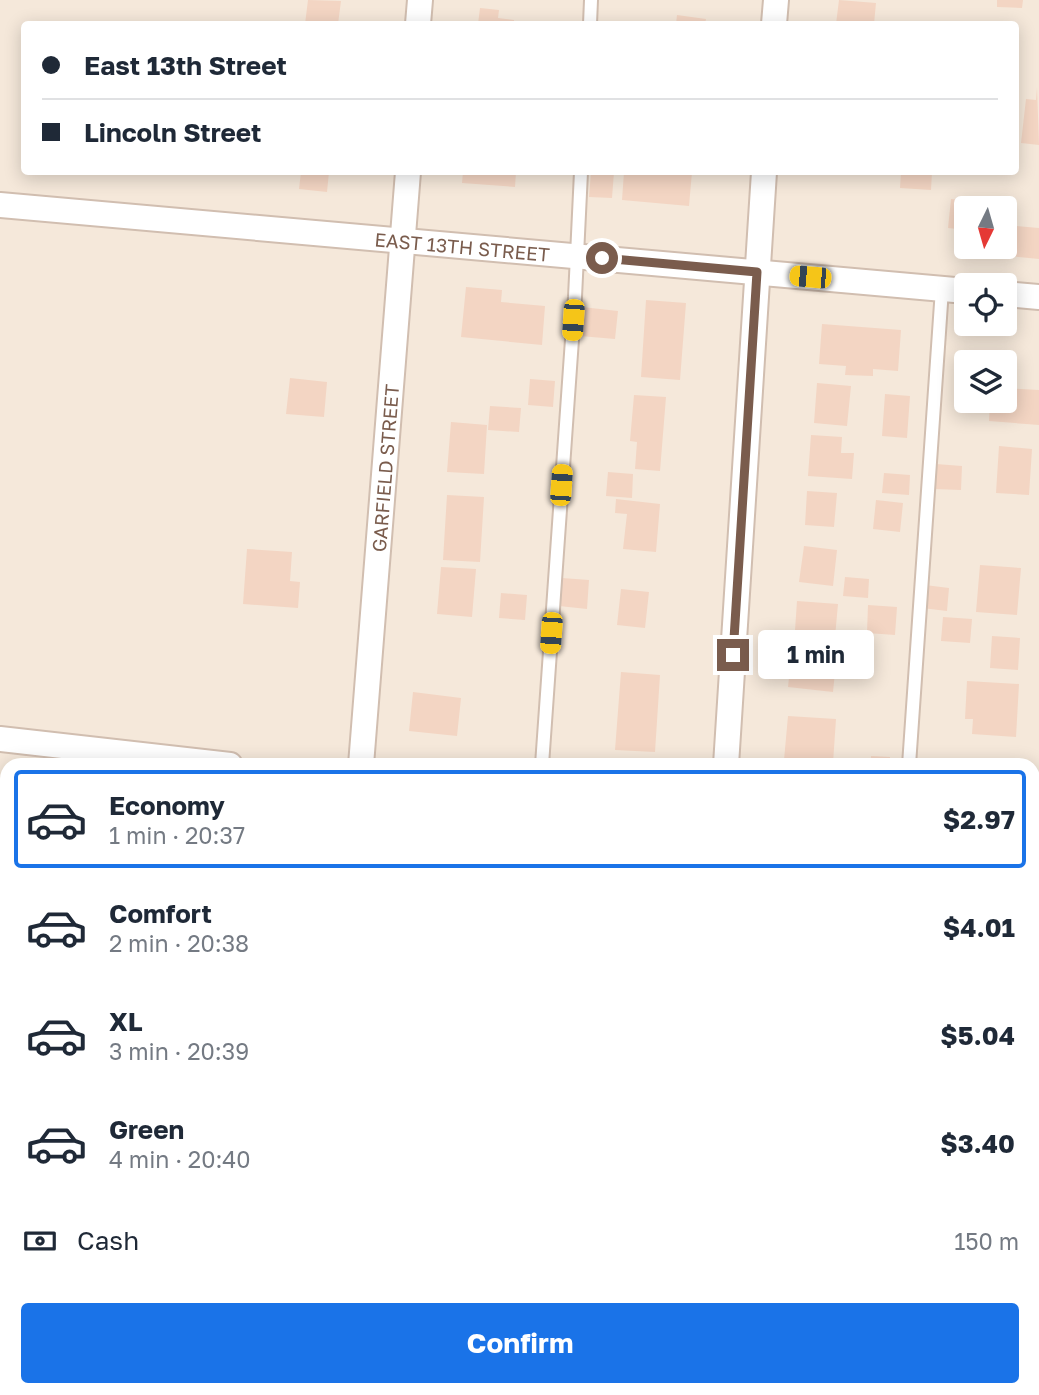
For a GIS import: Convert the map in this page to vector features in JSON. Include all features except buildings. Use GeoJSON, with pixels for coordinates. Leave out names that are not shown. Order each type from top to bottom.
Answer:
{"type":"FeatureCollection","features":[{"type":"Feature","properties":{"kind":"street"},"geometry":{"type":"LineString","coordinates":[[418,21],[420,0]]}},
{"type":"Feature","properties":{"kind":"street"},"geometry":{"type":"LineString","coordinates":[[774,21],[776,0]]}},
{"type":"Feature","properties":{"kind":"street","name":"GARFIELD STREET"},"geometry":{"type":"LineString","coordinates":[[362,758],[408,175]]}},
{"type":"Feature","properties":{"kind":"street"},"geometry":{"type":"LineString","coordinates":[[726,758],[764,175]]}},
{"type":"Feature","properties":{"kind":"street","name":"EAST 13TH STREET"},"geometry":{"type":"LineString","coordinates":[[0,205],[954,290]]}},
{"type":"Feature","properties":{"kind":"street"},"geometry":{"type":"LineString","coordinates":[[1017,295],[1039,297]]}},
{"type":"Feature","properties":{"kind":"street"},"geometry":{"type":"LineString","coordinates":[[0,739],[168,758]]}},
{"type":"Feature","properties":{"kind":"lane"},"geometry":{"type":"LineString","coordinates":[[590,21],[591,0]]}},
{"type":"Feature","properties":{"kind":"lane"},"geometry":{"type":"LineString","coordinates":[[542,758],[581,175]]}},
{"type":"Feature","properties":{"kind":"lane"},"geometry":{"type":"LineString","coordinates":[[910,758],[954,290]]}},
{"type":"Feature","properties":{"kind":"shaded area"},"geometry":{"type":"Polygon","coordinates":[[[0,0],[1039,0],[1039,758],[0,758],[0,0]]]}},
{"type":"Feature","properties":{"kind":"route"},"geometry":{"type":"LineString","coordinates":[[602,258],[757,272],[733,655]]}}]}
